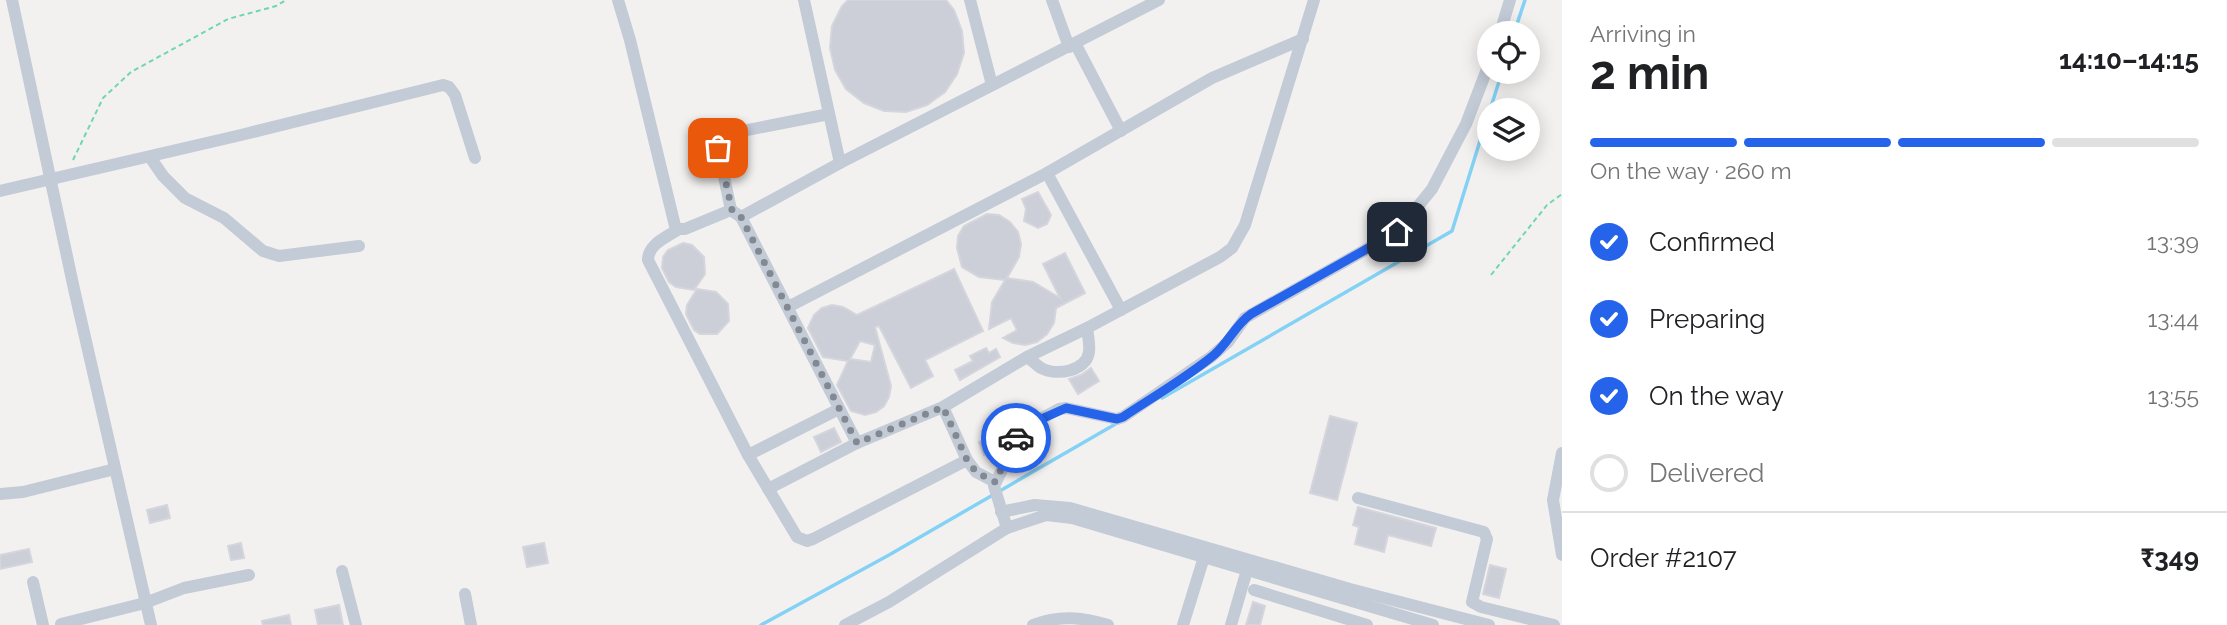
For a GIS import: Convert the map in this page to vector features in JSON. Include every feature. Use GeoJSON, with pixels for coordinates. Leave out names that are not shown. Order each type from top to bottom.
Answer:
{"type":"FeatureCollection","features":[{"type":"Feature","properties":{"kind":"street"},"geometry":{"type":"LineString","coordinates":[[12,0],[151,625]]}},
{"type":"Feature","properties":{"kind":"street"},"geometry":{"type":"LineString","coordinates":[[618,0],[630,40],[672,221],[679,229]]}},
{"type":"Feature","properties":{"kind":"street"},"geometry":{"type":"LineString","coordinates":[[804,0],[839,163]]}},
{"type":"Feature","properties":{"kind":"street"},"geometry":{"type":"LineString","coordinates":[[970,0],[992,85]]}},
{"type":"Feature","properties":{"kind":"street"},"geometry":{"type":"LineString","coordinates":[[1052,0],[1072,45],[1121,131]]}},
{"type":"Feature","properties":{"kind":"street"},"geometry":{"type":"LineString","coordinates":[[967,460],[807,541],[797,537],[748,455],[648,260],[648,253],[651,248],[679,229],[736,213],[1159,0]]}},
{"type":"Feature","properties":{"kind":"street"},"geometry":{"type":"LineString","coordinates":[[768,489],[857,443],[943,407],[1027,357],[1121,310],[1232,248],[1245,225],[1314,0]]}},
{"type":"Feature","properties":{"kind":"street"},"geometry":{"type":"LineString","coordinates":[[1504,21],[1510,0]]}},
{"type":"Feature","properties":{"kind":"street"},"geometry":{"type":"LineString","coordinates":[[788,307],[1047,173],[1212,78],[1303,39]]}},
{"type":"Feature","properties":{"kind":"street"},"geometry":{"type":"LineString","coordinates":[[997,496],[1019,434],[1030,424],[1066,408],[1117,419],[1123,417],[1211,357],[1228,342],[1245,318],[1397,232],[1432,189],[1466,124],[1481,84]]}},
{"type":"Feature","properties":{"kind":"street"},"geometry":{"type":"LineString","coordinates":[[0,191],[443,85],[449,87],[455,95],[475,158]]}},
{"type":"Feature","properties":{"kind":"street"},"geometry":{"type":"LineString","coordinates":[[829,114],[727,134],[718,142],[718,148],[736,213],[788,307],[857,443]]}},
{"type":"Feature","properties":{"kind":"street"},"geometry":{"type":"LineString","coordinates":[[150,157],[163,176],[186,198],[223,218],[262,251],[279,256],[359,246]]}},
{"type":"Feature","properties":{"kind":"street"},"geometry":{"type":"LineString","coordinates":[[1047,173],[1121,310]]}},
{"type":"Feature","properties":{"kind":"street"},"geometry":{"type":"LineString","coordinates":[[1027,357],[1042,369],[1054,372],[1070,371],[1084,363],[1087,357],[1087,328]]}},
{"type":"Feature","properties":{"kind":"street"},"geometry":{"type":"LineString","coordinates":[[943,407],[967,460],[997,496],[1007,528]]}},
{"type":"Feature","properties":{"kind":"street"},"geometry":{"type":"LineString","coordinates":[[748,455],[838,409]]}},
{"type":"Feature","properties":{"kind":"street"},"geometry":{"type":"LineString","coordinates":[[1562,453],[1553,500],[1562,555]]}},
{"type":"Feature","properties":{"kind":"street"},"geometry":{"type":"LineString","coordinates":[[0,494],[23,492],[115,469]]}},
{"type":"Feature","properties":{"kind":"street"},"geometry":{"type":"LineString","coordinates":[[997,496],[1035,505],[1070,509],[1350,589],[1489,625]]}},
{"type":"Feature","properties":{"kind":"street"},"geometry":{"type":"LineString","coordinates":[[1358,498],[1484,532],[1487,539],[1472,601],[1481,607],[1554,625]]}},
{"type":"Feature","properties":{"kind":"street"},"geometry":{"type":"LineString","coordinates":[[845,625],[889,602],[1007,528],[1046,515],[1072,517],[1433,625]]}},
{"type":"Feature","properties":{"kind":"street"},"geometry":{"type":"LineString","coordinates":[[1183,625],[1204,557]]}},
{"type":"Feature","properties":{"kind":"street"},"geometry":{"type":"LineString","coordinates":[[1231,625],[1247,570]]}},
{"type":"Feature","properties":{"kind":"street"},"geometry":{"type":"LineString","coordinates":[[342,571],[356,625]]}},
{"type":"Feature","properties":{"kind":"street"},"geometry":{"type":"LineString","coordinates":[[61,624],[145,603],[184,588],[249,575]]}},
{"type":"Feature","properties":{"kind":"street"},"geometry":{"type":"LineString","coordinates":[[33,582],[43,625]]}},
{"type":"Feature","properties":{"kind":"street"},"geometry":{"type":"LineString","coordinates":[[1254,590],[1367,625]]}},
{"type":"Feature","properties":{"kind":"street"},"geometry":{"type":"LineString","coordinates":[[465,594],[471,625]]}},
{"type":"Feature","properties":{"kind":"street"},"geometry":{"type":"LineString","coordinates":[[1033,625],[1057,617],[1108,625]]}},
{"type":"Feature","properties":{"kind":"path"},"geometry":{"type":"LineString","coordinates":[[66,176],[103,98],[131,72],[228,19],[276,6],[286,0]]}},
{"type":"Feature","properties":{"kind":"path"},"geometry":{"type":"LineString","coordinates":[[1491,275],[1547,205],[1562,194]]}},
{"type":"Feature","properties":{"kind":"building"},"geometry":{"type":"Polygon","coordinates":[[[848,0],[946,0],[954,10],[962,31],[964,53],[957,74],[945,92],[927,105],[906,112],[884,111],[864,103],[846,89],[835,70],[830,48],[832,26],[848,0]]]}},
{"type":"Feature","properties":{"kind":"building"},"geometry":{"type":"Polygon","coordinates":[[[1038,192],[1051,215],[1047,224],[1038,228],[1024,221],[1026,209],[1022,199],[1038,192]]]}},
{"type":"Feature","properties":{"kind":"building"},"geometry":{"type":"Polygon","coordinates":[[[987,214],[999,215],[1010,222],[1018,232],[1021,244],[1019,257],[1007,278],[1033,282],[1060,298],[1043,264],[1065,253],[1085,293],[1056,308],[1054,323],[1047,334],[1037,342],[1025,345],[1003,338],[1017,330],[1011,318],[989,329],[992,302],[1005,280],[979,277],[962,267],[957,248],[958,236],[964,226],[987,214]]]}},
{"type":"Feature","properties":{"kind":"building"},"geometry":{"type":"Polygon","coordinates":[[[683,243],[692,245],[704,257],[705,274],[694,290],[676,287],[669,282],[662,268],[663,257],[668,250],[683,243]]]}},
{"type":"Feature","properties":{"kind":"building"},"geometry":{"type":"Polygon","coordinates":[[[954,269],[983,331],[925,360],[933,376],[911,388],[879,326],[875,327],[891,386],[884,406],[865,415],[851,411],[837,385],[848,361],[823,357],[808,328],[814,315],[822,308],[832,305],[843,307],[857,315],[954,269]],[[860,341],[850,359],[871,362],[875,345],[860,341]]]}},
{"type":"Feature","properties":{"kind":"building"},"geometry":{"type":"Polygon","coordinates":[[[697,289],[716,292],[728,304],[729,321],[717,334],[700,334],[694,330],[686,314],[687,305],[697,289]]]}},
{"type":"Feature","properties":{"kind":"building"},"geometry":{"type":"Polygon","coordinates":[[[986,348],[989,353],[996,349],[1000,357],[960,380],[955,370],[973,361],[970,356],[986,348]]]}},
{"type":"Feature","properties":{"kind":"building"},"geometry":{"type":"Polygon","coordinates":[[[1091,368],[1099,381],[1078,394],[1069,379],[1091,368]]]}},
{"type":"Feature","properties":{"kind":"building"},"geometry":{"type":"Polygon","coordinates":[[[1330,416],[1357,423],[1337,500],[1310,493],[1330,416]]]}},
{"type":"Feature","properties":{"kind":"building"},"geometry":{"type":"Polygon","coordinates":[[[834,428],[841,442],[821,452],[814,437],[834,428]]]}},
{"type":"Feature","properties":{"kind":"building"},"geometry":{"type":"Polygon","coordinates":[[[991,437],[996,450],[984,455],[979,442],[991,437]]]}},
{"type":"Feature","properties":{"kind":"building"},"geometry":{"type":"Polygon","coordinates":[[[167,505],[170,518],[150,523],[147,510],[167,505]]]}},
{"type":"Feature","properties":{"kind":"building"},"geometry":{"type":"Polygon","coordinates":[[[1358,507],[1436,528],[1431,546],[1388,535],[1384,552],[1355,544],[1359,527],[1353,525],[1358,507]]]}},
{"type":"Feature","properties":{"kind":"building"},"geometry":{"type":"Polygon","coordinates":[[[241,543],[244,558],[231,560],[228,546],[241,543]]]}},
{"type":"Feature","properties":{"kind":"building"},"geometry":{"type":"Polygon","coordinates":[[[544,543],[548,563],[527,567],[523,547],[544,543]]]}},
{"type":"Feature","properties":{"kind":"building"},"geometry":{"type":"Polygon","coordinates":[[[29,549],[32,562],[0,569],[0,555],[29,549]]]}},
{"type":"Feature","properties":{"kind":"building"},"geometry":{"type":"Polygon","coordinates":[[[1490,565],[1506,569],[1499,598],[1483,594],[1490,565]]]}},
{"type":"Feature","properties":{"kind":"building"},"geometry":{"type":"Polygon","coordinates":[[[1253,602],[1265,606],[1260,625],[1246,625],[1253,602]]]}},
{"type":"Feature","properties":{"kind":"building"},"geometry":{"type":"Polygon","coordinates":[[[339,605],[343,625],[318,625],[315,610],[339,605]]]}},
{"type":"Feature","properties":{"kind":"building"},"geometry":{"type":"Polygon","coordinates":[[[289,615],[291,625],[263,625],[262,621],[289,615]]]}},
{"type":"Feature","properties":{"kind":"waterway"},"geometry":{"type":"LineString","coordinates":[[1518,21],[1525,0]]}},
{"type":"Feature","properties":{"kind":"waterway"},"geometry":{"type":"LineString","coordinates":[[1494,98],[1498,84]]}},
{"type":"Feature","properties":{"kind":"waterway"},"geometry":{"type":"LineString","coordinates":[[1162,398],[1452,231],[1477,151]]}},
{"type":"Feature","properties":{"kind":"waterway"},"geometry":{"type":"LineString","coordinates":[[761,625],[889,555],[1119,422]]}},
{"type":"Feature","properties":{"kind":"way so far"},"geometry":{"type":"LineString","coordinates":[[718,148],[732,210],[741,217],[857,443],[943,407],[967,460],[976,472],[995,482],[1016,438]]}},
{"type":"Feature","properties":{"kind":"route"},"geometry":{"type":"LineString","coordinates":[[1016,438],[1022,429],[1059,409],[1075,408],[1117,419],[1123,417],[1211,357],[1228,342],[1245,318],[1397,232]]}}]}
